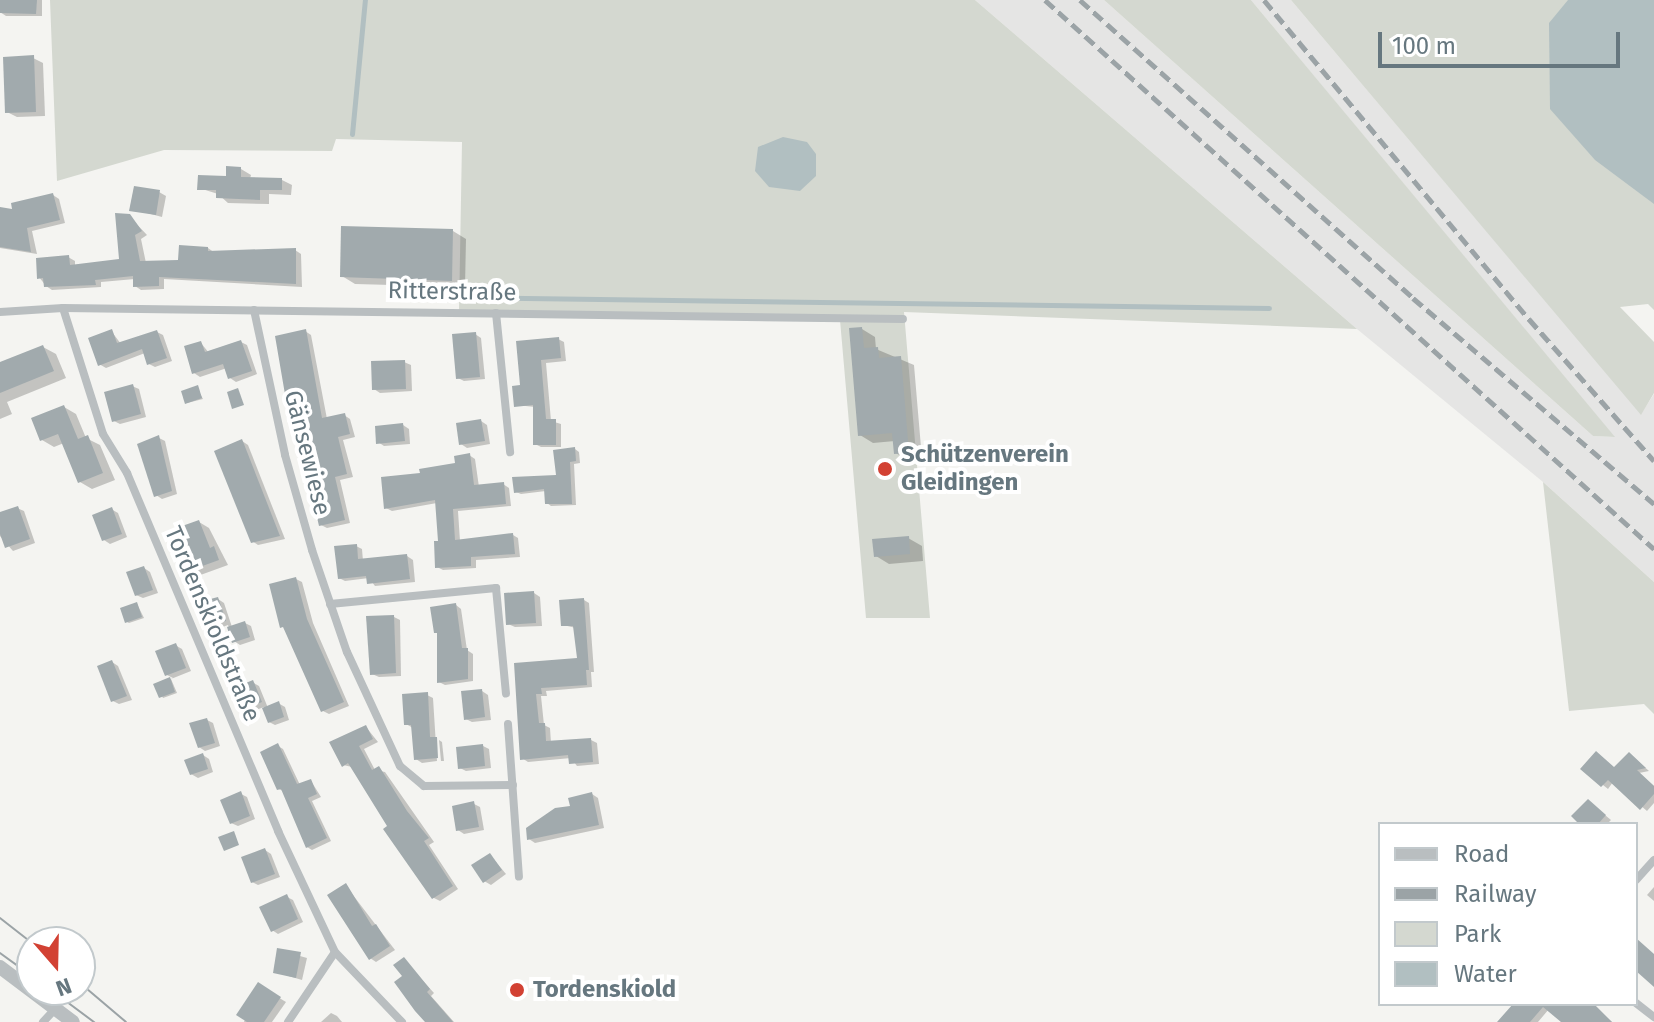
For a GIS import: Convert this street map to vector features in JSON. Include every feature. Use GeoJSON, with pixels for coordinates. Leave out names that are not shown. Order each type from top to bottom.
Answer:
{"type":"FeatureCollection","features":[{"type":"Feature","properties":{"kind":"street","name":"Ritterstraße"},"geometry":{"type":"LineString","coordinates":[[0,312],[63,308],[903,319]]}},
{"type":"Feature","properties":{"kind":"street","name":"Tordenskioldstraße"},"geometry":{"type":"LineString","coordinates":[[63,308],[103,434],[127,473],[272,816],[335,952],[402,1022]]}},
{"type":"Feature","properties":{"kind":"street","name":"Gänsewiese"},"geometry":{"type":"LineString","coordinates":[[254,310],[285,455],[330,604],[369,704],[400,766],[424,786],[513,785]]}},
{"type":"Feature","properties":{"kind":"street"},"geometry":{"type":"LineString","coordinates":[[496,313],[510,452]]}},
{"type":"Feature","properties":{"kind":"street"},"geometry":{"type":"LineString","coordinates":[[330,604],[496,588],[506,694]]}},
{"type":"Feature","properties":{"kind":"street"},"geometry":{"type":"LineString","coordinates":[[508,724],[519,877]]}},
{"type":"Feature","properties":{"kind":"street"},"geometry":{"type":"LineString","coordinates":[[1638,878],[1654,860]]}},
{"type":"Feature","properties":{"kind":"street"},"geometry":{"type":"LineString","coordinates":[[288,1022],[335,952]]}},
{"type":"Feature","properties":{"kind":"street"},"geometry":{"type":"LineString","coordinates":[[0,967],[73,1022]]}},
{"type":"Feature","properties":{"kind":"street"},"geometry":{"type":"LineString","coordinates":[[43,1022],[55,1009]]}},
{"type":"Feature","properties":{"kind":"street"},"geometry":{"type":"LineString","coordinates":[[1642,1022],[1652,1015]]}},
{"type":"Feature","properties":{"kind":"shaded area"},"geometry":{"type":"Polygon","coordinates":[[[975,0],[1104,0],[1593,436],[1614,437],[1251,0],[1291,0],[1641,414],[1654,394],[1654,582],[1543,482],[1357,329],[975,0]]]}},
{"type":"Feature","properties":{"kind":"green space"},"geometry":{"type":"Polygon","coordinates":[[[50,0],[975,0],[1357,329],[904,312],[930,618],[866,618],[840,320],[459,312],[462,142],[336,139],[332,151],[164,150],[57,181],[50,0]]]}},
{"type":"Feature","properties":{"kind":"green space"},"geometry":{"type":"Polygon","coordinates":[[[1104,0],[1251,0],[1615,437],[1593,436],[1104,0]]]}},
{"type":"Feature","properties":{"kind":"green space"},"geometry":{"type":"Polygon","coordinates":[[[1291,0],[1654,0],[1654,310],[1648,304],[1620,307],[1654,342],[1654,393],[1641,415],[1291,0]]]}},
{"type":"Feature","properties":{"kind":"green space"},"geometry":{"type":"Polygon","coordinates":[[[1543,482],[1654,582],[1654,714],[1644,704],[1569,711],[1543,482]]]}},
{"type":"Feature","properties":{"kind":"water"},"geometry":{"type":"Polygon","coordinates":[[[1568,0],[1654,0],[1654,204],[1595,160],[1550,109],[1549,23],[1568,0]]]}},
{"type":"Feature","properties":{"kind":"water"},"geometry":{"type":"Polygon","coordinates":[[[783,137],[807,142],[816,154],[816,176],[800,191],[769,187],[755,171],[758,147],[783,137]]]}},
{"type":"Feature","properties":{"kind":"building"},"geometry":{"type":"Polygon","coordinates":[[[0,0],[37,0],[36,14],[0,13],[0,0]]]}},
{"type":"Feature","properties":{"kind":"building"},"geometry":{"type":"Polygon","coordinates":[[[34,55],[36,112],[5,113],[3,57],[34,55]]]}},
{"type":"Feature","properties":{"kind":"building"},"geometry":{"type":"Polygon","coordinates":[[[226,166],[241,167],[241,177],[282,178],[282,190],[260,190],[260,200],[216,198],[216,190],[197,190],[198,175],[226,176],[226,166]]]}},
{"type":"Feature","properties":{"kind":"building"},"geometry":{"type":"Polygon","coordinates":[[[134,186],[160,190],[156,215],[129,211],[134,186]]]}},
{"type":"Feature","properties":{"kind":"building"},"geometry":{"type":"Polygon","coordinates":[[[53,193],[60,220],[27,228],[31,252],[0,247],[0,207],[12,209],[11,203],[53,193]]]}},
{"type":"Feature","properties":{"kind":"building"},"geometry":{"type":"Polygon","coordinates":[[[115,213],[130,214],[142,231],[135,235],[140,261],[178,260],[179,245],[208,247],[208,251],[296,248],[296,284],[159,277],[159,286],[133,287],[133,276],[95,280],[96,285],[44,287],[43,278],[37,279],[36,258],[69,255],[70,265],[119,259],[115,213]]]}},
{"type":"Feature","properties":{"kind":"building"},"geometry":{"type":"Polygon","coordinates":[[[341,226],[453,229],[452,281],[340,277],[341,226]]]}},
{"type":"Feature","properties":{"kind":"building"},"geometry":{"type":"Polygon","coordinates":[[[862,327],[864,348],[878,347],[879,358],[901,356],[909,453],[894,454],[892,433],[858,436],[849,328],[862,327]]]}},
{"type":"Feature","properties":{"kind":"building"},"geometry":{"type":"Polygon","coordinates":[[[112,329],[117,343],[157,330],[167,358],[147,365],[142,349],[98,366],[88,338],[112,329]]]}},
{"type":"Feature","properties":{"kind":"building"},"geometry":{"type":"Polygon","coordinates":[[[306,329],[322,418],[345,413],[350,434],[338,437],[347,474],[335,477],[345,520],[319,526],[313,500],[320,499],[312,463],[298,404],[287,406],[275,336],[306,329]]]}},
{"type":"Feature","properties":{"kind":"building"},"geometry":{"type":"Polygon","coordinates":[[[476,332],[480,377],[456,379],[452,334],[476,332]]]}},
{"type":"Feature","properties":{"kind":"building"},"geometry":{"type":"Polygon","coordinates":[[[559,337],[561,358],[541,360],[546,419],[556,419],[556,445],[533,445],[533,405],[514,407],[512,386],[520,385],[516,341],[559,337]]]}},
{"type":"Feature","properties":{"kind":"building"},"geometry":{"type":"Polygon","coordinates":[[[241,340],[252,371],[228,379],[223,364],[192,374],[184,346],[201,341],[205,352],[241,340]]]}},
{"type":"Feature","properties":{"kind":"building"},"geometry":{"type":"Polygon","coordinates":[[[43,345],[54,371],[0,393],[0,362],[43,345]]]}},
{"type":"Feature","properties":{"kind":"building"},"geometry":{"type":"Polygon","coordinates":[[[405,360],[406,389],[372,390],[371,361],[405,360]]]}},
{"type":"Feature","properties":{"kind":"building"},"geometry":{"type":"Polygon","coordinates":[[[133,384],[141,414],[112,422],[104,392],[133,384]]]}},
{"type":"Feature","properties":{"kind":"building"},"geometry":{"type":"Polygon","coordinates":[[[198,385],[202,398],[185,404],[181,391],[198,385]]]}},
{"type":"Feature","properties":{"kind":"building"},"geometry":{"type":"Polygon","coordinates":[[[238,388],[244,405],[232,409],[227,392],[238,388]]]}},
{"type":"Feature","properties":{"kind":"building"},"geometry":{"type":"Polygon","coordinates":[[[64,405],[78,439],[88,435],[103,473],[78,483],[58,434],[40,441],[31,418],[64,405]]]}},
{"type":"Feature","properties":{"kind":"building"},"geometry":{"type":"Polygon","coordinates":[[[481,419],[485,441],[459,445],[456,423],[481,419]]]}},
{"type":"Feature","properties":{"kind":"building"},"geometry":{"type":"Polygon","coordinates":[[[403,423],[405,441],[376,444],[375,426],[403,423]]]}},
{"type":"Feature","properties":{"kind":"building"},"geometry":{"type":"Polygon","coordinates":[[[159,435],[172,491],[154,497],[137,444],[159,435]]]}},
{"type":"Feature","properties":{"kind":"building"},"geometry":{"type":"Polygon","coordinates":[[[242,439],[280,536],[251,543],[214,451],[242,439]]]}},
{"type":"Feature","properties":{"kind":"building"},"geometry":{"type":"Polygon","coordinates":[[[575,447],[576,461],[570,462],[572,504],[545,504],[544,489],[514,493],[512,477],[556,475],[553,450],[575,447]]]}},
{"type":"Feature","properties":{"kind":"building"},"geometry":{"type":"Polygon","coordinates":[[[470,453],[474,485],[504,482],[506,504],[453,509],[455,540],[513,533],[515,554],[471,557],[471,566],[435,568],[434,541],[438,541],[435,500],[384,509],[381,477],[420,473],[419,469],[455,463],[454,456],[470,453]]]}},
{"type":"Feature","properties":{"kind":"building"},"geometry":{"type":"Polygon","coordinates":[[[18,506],[30,539],[5,548],[0,534],[0,512],[18,506]]]}},
{"type":"Feature","properties":{"kind":"building"},"geometry":{"type":"Polygon","coordinates":[[[112,507],[122,534],[102,541],[92,515],[112,507]]]}},
{"type":"Feature","properties":{"kind":"building"},"geometry":{"type":"Polygon","coordinates":[[[199,520],[210,548],[214,546],[219,560],[183,573],[168,531],[199,520]]]}},
{"type":"Feature","properties":{"kind":"building"},"geometry":{"type":"Polygon","coordinates":[[[909,536],[910,554],[874,557],[872,539],[909,536]]]}},
{"type":"Feature","properties":{"kind":"building"},"geometry":{"type":"Polygon","coordinates":[[[357,544],[358,559],[407,554],[410,579],[367,584],[366,576],[338,579],[334,546],[357,544]]]}},
{"type":"Feature","properties":{"kind":"building"},"geometry":{"type":"Polygon","coordinates":[[[144,566],[153,590],[135,596],[126,572],[144,566]]]}},
{"type":"Feature","properties":{"kind":"building"},"geometry":{"type":"Polygon","coordinates":[[[296,577],[307,619],[344,702],[321,712],[283,627],[280,628],[269,584],[296,577]]]}},
{"type":"Feature","properties":{"kind":"building"},"geometry":{"type":"Polygon","coordinates":[[[534,591],[536,623],[506,625],[504,593],[534,591]]]}},
{"type":"Feature","properties":{"kind":"building"},"geometry":{"type":"Polygon","coordinates":[[[218,597],[226,621],[207,627],[199,602],[218,597]]]}},
{"type":"Feature","properties":{"kind":"building"},"geometry":{"type":"Polygon","coordinates":[[[584,598],[589,670],[586,670],[587,685],[541,688],[542,694],[536,694],[539,723],[545,723],[546,741],[591,738],[593,762],[569,764],[568,755],[520,760],[514,663],[577,658],[573,626],[561,626],[559,600],[584,598]]]}},
{"type":"Feature","properties":{"kind":"building"},"geometry":{"type":"Polygon","coordinates":[[[137,602],[142,617],[125,623],[120,608],[137,602]]]}},
{"type":"Feature","properties":{"kind":"building"},"geometry":{"type":"Polygon","coordinates":[[[456,603],[462,648],[468,648],[468,679],[437,683],[437,633],[434,633],[430,607],[456,603]]]}},
{"type":"Feature","properties":{"kind":"building"},"geometry":{"type":"Polygon","coordinates":[[[394,615],[396,673],[370,675],[366,616],[394,615]]]}},
{"type":"Feature","properties":{"kind":"building"},"geometry":{"type":"Polygon","coordinates":[[[245,621],[250,637],[232,643],[227,627],[245,621]]]}},
{"type":"Feature","properties":{"kind":"building"},"geometry":{"type":"Polygon","coordinates":[[[176,643],[186,668],[165,676],[155,651],[176,643]]]}},
{"type":"Feature","properties":{"kind":"building"},"geometry":{"type":"Polygon","coordinates":[[[112,660],[127,696],[111,702],[97,666],[112,660]]]}},
{"type":"Feature","properties":{"kind":"building"},"geometry":{"type":"Polygon","coordinates":[[[170,677],[175,692],[159,698],[153,684],[170,677]]]}},
{"type":"Feature","properties":{"kind":"building"},"geometry":{"type":"Polygon","coordinates":[[[253,680],[262,702],[243,710],[234,688],[253,680]]]}},
{"type":"Feature","properties":{"kind":"building"},"geometry":{"type":"Polygon","coordinates":[[[482,689],[485,717],[464,720],[461,691],[482,689]]]}},
{"type":"Feature","properties":{"kind":"building"},"geometry":{"type":"Polygon","coordinates":[[[428,692],[430,737],[437,737],[438,758],[414,760],[411,725],[404,725],[402,694],[428,692]]]}},
{"type":"Feature","properties":{"kind":"building"},"geometry":{"type":"Polygon","coordinates":[[[279,701],[284,717],[268,723],[262,708],[279,701]]]}},
{"type":"Feature","properties":{"kind":"building"},"geometry":{"type":"Polygon","coordinates":[[[207,718],[215,743],[198,748],[189,723],[207,718]]]}},
{"type":"Feature","properties":{"kind":"building"},"geometry":{"type":"Polygon","coordinates":[[[366,725],[373,739],[359,746],[372,770],[379,766],[407,811],[429,838],[424,841],[453,886],[432,899],[383,829],[387,826],[348,763],[342,767],[329,742],[366,725]]]}},
{"type":"Feature","properties":{"kind":"building"},"geometry":{"type":"Polygon","coordinates":[[[278,743],[297,784],[311,779],[317,794],[308,798],[327,838],[306,848],[281,789],[277,790],[260,752],[278,743]]]}},
{"type":"Feature","properties":{"kind":"building"},"geometry":{"type":"Polygon","coordinates":[[[483,744],[485,766],[458,769],[456,747],[483,744]]]}},
{"type":"Feature","properties":{"kind":"building"},"geometry":{"type":"Polygon","coordinates":[[[1596,751],[1614,767],[1629,752],[1646,768],[1637,770],[1654,786],[1654,794],[1640,810],[1608,780],[1601,787],[1580,769],[1596,751]]]}},
{"type":"Feature","properties":{"kind":"building"},"geometry":{"type":"Polygon","coordinates":[[[203,753],[208,769],[190,775],[184,760],[203,753]]]}},
{"type":"Feature","properties":{"kind":"building"},"geometry":{"type":"Polygon","coordinates":[[[241,791],[250,816],[230,824],[220,800],[241,791]]]}},
{"type":"Feature","properties":{"kind":"building"},"geometry":{"type":"Polygon","coordinates":[[[592,792],[599,825],[527,840],[526,828],[555,808],[570,806],[568,798],[592,792]]]}},
{"type":"Feature","properties":{"kind":"building"},"geometry":{"type":"Polygon","coordinates":[[[1588,799],[1606,815],[1600,822],[1577,822],[1571,816],[1588,799]]]}},
{"type":"Feature","properties":{"kind":"building"},"geometry":{"type":"Polygon","coordinates":[[[474,801],[479,827],[456,831],[452,806],[474,801]]]}},
{"type":"Feature","properties":{"kind":"building"},"geometry":{"type":"Polygon","coordinates":[[[234,831],[239,845],[224,851],[218,837],[234,831]]]}},
{"type":"Feature","properties":{"kind":"building"},"geometry":{"type":"Polygon","coordinates":[[[265,848],[275,874],[251,883],[241,857],[265,848]]]}},
{"type":"Feature","properties":{"kind":"building"},"geometry":{"type":"Polygon","coordinates":[[[490,853],[502,870],[483,883],[471,865],[490,853]]]}},
{"type":"Feature","properties":{"kind":"building"},"geometry":{"type":"Polygon","coordinates":[[[346,883],[372,926],[376,924],[390,946],[369,960],[327,895],[346,883]]]}},
{"type":"Feature","properties":{"kind":"building"},"geometry":{"type":"Polygon","coordinates":[[[287,894],[298,919],[271,932],[259,907],[287,894]]]}},
{"type":"Feature","properties":{"kind":"building"},"geometry":{"type":"Polygon","coordinates":[[[1638,940],[1654,954],[1654,987],[1638,973],[1638,940]]]}},
{"type":"Feature","properties":{"kind":"building"},"geometry":{"type":"Polygon","coordinates":[[[277,948],[301,952],[296,978],[273,973],[277,948]]]}},
{"type":"Feature","properties":{"kind":"building"},"geometry":{"type":"Polygon","coordinates":[[[404,957],[430,989],[427,992],[453,1022],[425,1022],[415,1011],[394,982],[402,976],[393,965],[404,957]]]}},
{"type":"Feature","properties":{"kind":"building"},"geometry":{"type":"Polygon","coordinates":[[[258,982],[281,997],[264,1022],[247,1022],[236,1015],[258,982]]]}},
{"type":"Feature","properties":{"kind":"building"},"geometry":{"type":"Polygon","coordinates":[[[1511,1006],[1596,1006],[1612,1022],[1561,1022],[1543,1007],[1530,1022],[1497,1022],[1511,1006]]]}},
{"type":"Feature","properties":{"kind":"waterway"},"geometry":{"type":"LineString","coordinates":[[352,134],[365,0]]}},
{"type":"Feature","properties":{"kind":"waterway"},"geometry":{"type":"LineString","coordinates":[[454,297],[1269,308]]}},
{"type":"Feature","properties":{"kind":"tram line"},"geometry":{"type":"LineString","coordinates":[[0,918],[16,930]]}},
{"type":"Feature","properties":{"kind":"tram line"},"geometry":{"type":"LineString","coordinates":[[0,953],[16,964]]}},
{"type":"Feature","properties":{"kind":"tram line"},"geometry":{"type":"LineString","coordinates":[[96,997],[126,1022]]}},
{"type":"Feature","properties":{"kind":"tram line"},"geometry":{"type":"LineString","coordinates":[[72,1006],[94,1022]]}},
{"type":"Feature","properties":{"kind":"railway"},"geometry":{"type":"LineString","coordinates":[[1045,0],[1654,549]]}},
{"type":"Feature","properties":{"kind":"railway"},"geometry":{"type":"LineString","coordinates":[[1080,0],[1413,298],[1654,504]]}},
{"type":"Feature","properties":{"kind":"railway"},"geometry":{"type":"LineString","coordinates":[[1264,0],[1529,319],[1654,461]]}},
{"type":"Feature","properties":{"kind":"place","name":"Schützenverein Gleidingen"},"geometry":{"type":"Point","coordinates":[885,469]}},
{"type":"Feature","properties":{"kind":"place","name":"Tordenskiold"},"geometry":{"type":"Point","coordinates":[517,990]}}]}
